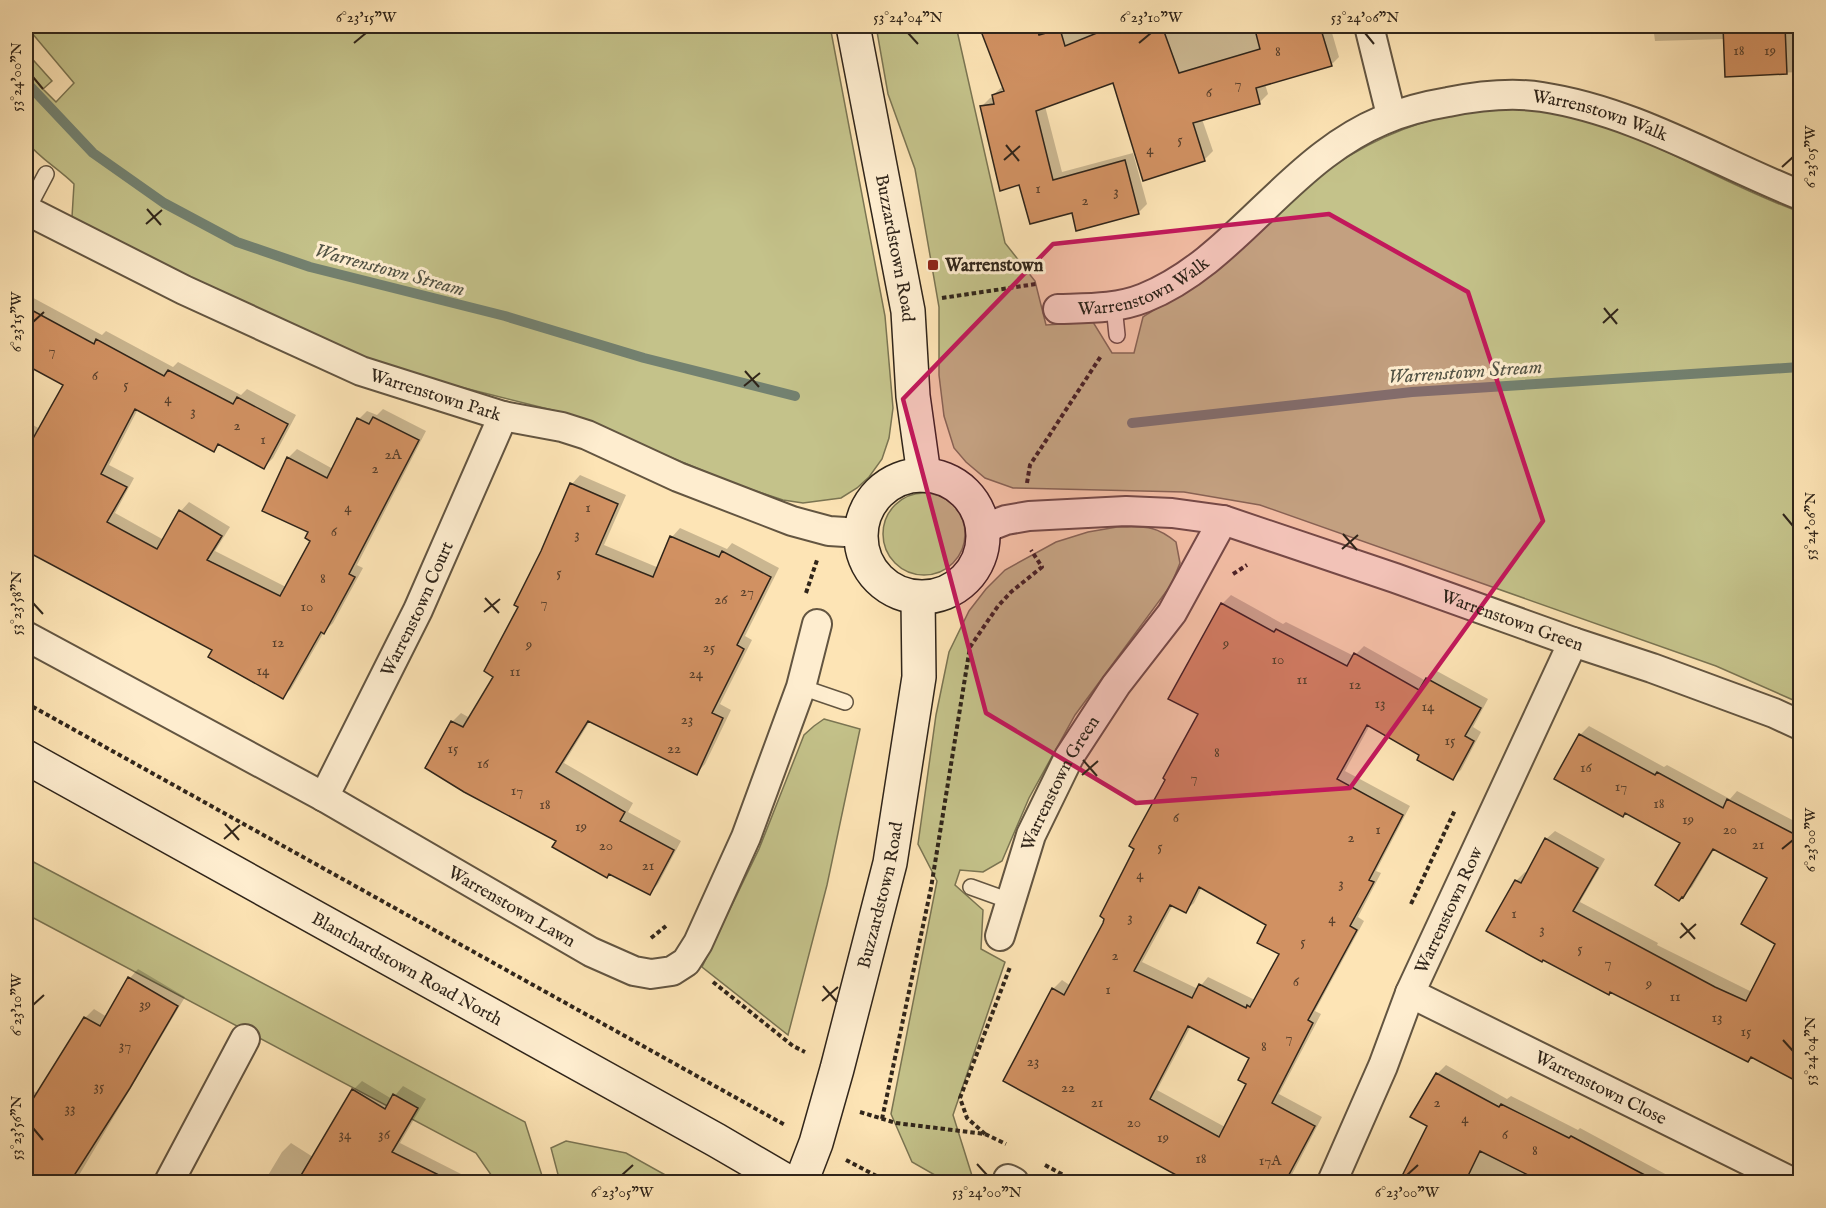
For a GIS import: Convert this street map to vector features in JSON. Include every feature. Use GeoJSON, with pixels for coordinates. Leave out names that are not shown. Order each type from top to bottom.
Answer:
{"type":"FeatureCollection","features":[{"type":"Feature","properties":{"kind":"street","name":"Buzzardstown Road"},"geometry":{"type":"LineString","coordinates":[[853,26],[908,311],[913,396],[924,475]]}},
{"type":"Feature","properties":{"kind":"street"},"geometry":{"type":"LineString","coordinates":[[1369,26],[1390,116]]}},
{"type":"Feature","properties":{"kind":"street","name":"Warrenstown Walk"},"geometry":{"type":"LineString","coordinates":[[1058,309],[1114,306],[1142,299],[1171,286],[1237,234],[1322,156],[1369,126],[1390,116],[1455,100],[1505,95],[1540,97],[1586,106],[1647,127],[1800,195]]}},
{"type":"Feature","properties":{"kind":"street","name":"Warrenstown Park"},"geometry":{"type":"LineString","coordinates":[[26,210],[184,290],[361,371],[503,416],[562,427],[587,435],[678,477],[792,521],[829,531],[861,533]]}},
{"type":"Feature","properties":{"kind":"street","name":"Warrenstown Court"},"geometry":{"type":"LineString","coordinates":[[324,797],[418,610],[503,416]]}},
{"type":"Feature","properties":{"kind":"street"},"geometry":{"type":"LineString","coordinates":[[924,475],[941,478],[964,492],[979,513],[984,531],[982,552],[973,571],[958,586],[939,596],[918,598],[899,593],[883,584],[870,570],[863,552],[861,533],[869,506],[888,485],[905,477],[924,475]]}},
{"type":"Feature","properties":{"kind":"street","name":"Warrenstown Green"},"geometry":{"type":"LineString","coordinates":[[984,531],[999,523],[1029,516],[1126,511],[1172,513],[1223,520],[1670,674],[1800,725]]}},
{"type":"Feature","properties":{"kind":"street","name":"Warrenstown Green"},"geometry":{"type":"LineString","coordinates":[[1000,936],[1031,835],[1069,757],[1116,685],[1172,613],[1223,520]]}},
{"type":"Feature","properties":{"kind":"street","name":"Buzzardstown Road"},"geometry":{"type":"LineString","coordinates":[[801,1182],[816,1143],[837,1069],[890,863],[919,677],[918,598]]}},
{"type":"Feature","properties":{"kind":"street"},"geometry":{"type":"LineString","coordinates":[[686,962],[703,933],[746,837],[801,687],[810,614]]}},
{"type":"Feature","properties":{"kind":"street","name":"Warrenstown Lawn"},"geometry":{"type":"LineString","coordinates":[[26,636],[324,797],[591,952],[634,971],[651,974],[672,971],[686,962]]}},
{"type":"Feature","properties":{"kind":"street","name":"Warrenstown Row"},"geometry":{"type":"LineString","coordinates":[[1332,1182],[1383,1066],[1410,993],[1573,642]]}},
{"type":"Feature","properties":{"kind":"street","name":"Blanchardstown Road North"},"geometry":{"type":"LineString","coordinates":[[26,757],[788,1182]]}},
{"type":"Feature","properties":{"kind":"street","name":"Warrenstown Close"},"geometry":{"type":"LineString","coordinates":[[1410,993],[1792,1182]]}},
{"type":"Feature","properties":{"kind":"street"},"geometry":{"type":"LineString","coordinates":[[169,1182],[245,1039]]}},
{"type":"Feature","properties":{"kind":"lane"},"geometry":{"type":"LineString","coordinates":[[26,210],[46,174]]}},
{"type":"Feature","properties":{"kind":"lane"},"geometry":{"type":"LineString","coordinates":[[1114,306],[1117,335]]}},
{"type":"Feature","properties":{"kind":"lane"},"geometry":{"type":"LineString","coordinates":[[801,687],[844,702]]}},
{"type":"Feature","properties":{"kind":"lane"},"geometry":{"type":"LineString","coordinates":[[971,887],[1010,901]]}},
{"type":"Feature","properties":{"kind":"path"},"geometry":{"type":"LineString","coordinates":[[908,311],[938,299],[1042,284]]}},
{"type":"Feature","properties":{"kind":"path"},"geometry":{"type":"LineString","coordinates":[[882,1119],[931,888],[970,647],[1005,599],[1042,567],[1031,552],[1026,490],[1030,465],[1101,355],[1117,335]]}},
{"type":"Feature","properties":{"kind":"path"},"geometry":{"type":"LineString","coordinates":[[810,614],[821,551]]}},
{"type":"Feature","properties":{"kind":"path"},"geometry":{"type":"LineString","coordinates":[[1229,577],[1244,566],[1251,564]]}},
{"type":"Feature","properties":{"kind":"path"},"geometry":{"type":"LineString","coordinates":[[26,704],[888,1182]]}},
{"type":"Feature","properties":{"kind":"path"},"geometry":{"type":"LineString","coordinates":[[1410,905],[1460,799]]}},
{"type":"Feature","properties":{"kind":"path"},"geometry":{"type":"LineString","coordinates":[[644,937],[653,938],[668,924]]}},
{"type":"Feature","properties":{"kind":"path"},"geometry":{"type":"LineString","coordinates":[[686,962],[745,1006],[793,1046],[837,1069]]}},
{"type":"Feature","properties":{"kind":"path"},"geometry":{"type":"LineString","coordinates":[[1010,966],[960,1098],[967,1118],[985,1134],[1010,1146]]}},
{"type":"Feature","properties":{"kind":"path"},"geometry":{"type":"LineString","coordinates":[[828,1101],[896,1124],[985,1134]]}},
{"type":"Feature","properties":{"kind":"path"},"geometry":{"type":"LineString","coordinates":[[1040,1163],[1076,1182]]}},
{"type":"Feature","properties":{"kind":"highlighted area"},"geometry":{"type":"Polygon","coordinates":[[[1329,214],[1468,292],[1543,521],[1350,788],[1136,803],[986,713],[903,399],[1053,244],[1329,214]]]}},
{"type":"Feature","properties":{"kind":"shaded area"},"geometry":{"type":"Polygon","coordinates":[[[26,26],[830,26],[885,316],[893,408],[889,438],[882,459],[869,477],[841,498],[803,503],[783,500],[735,484],[564,413],[405,373],[348,353],[237,301],[72,217],[74,184],[26,141],[26,52],[52,81],[43,89],[56,102],[74,83],[26,26]]]}},
{"type":"Feature","properties":{"kind":"shaded area"},"geometry":{"type":"Polygon","coordinates":[[[876,26],[956,26],[1005,243],[1035,281],[1046,325],[1093,322],[1112,353],[1134,353],[1143,317],[1213,270],[1289,201],[1333,166],[1367,146],[1402,130],[1439,118],[1477,111],[1515,109],[1554,113],[1593,122],[1646,142],[1748,191],[1800,212],[1800,703],[1716,666],[1260,505],[1184,492],[1013,488],[985,478],[954,448],[944,416],[939,375],[939,307],[915,169],[888,94],[876,26]]]}},
{"type":"Feature","properties":{"kind":"shaded area"},"geometry":{"type":"Polygon","coordinates":[[[924,493],[940,497],[953,505],[961,518],[965,534],[961,550],[953,563],[940,571],[924,575],[908,571],[895,563],[887,550],[883,534],[887,518],[895,505],[908,497],[924,493]]]}},
{"type":"Feature","properties":{"kind":"shaded area"},"geometry":{"type":"Polygon","coordinates":[[[1117,527],[1155,529],[1168,536],[1176,542],[1180,563],[1171,585],[1075,715],[1029,798],[1002,861],[983,872],[960,870],[955,885],[983,910],[981,949],[1005,962],[953,1115],[974,1182],[947,1182],[912,1162],[891,1114],[937,881],[918,844],[936,715],[949,652],[969,611],[1005,570],[1056,542],[1088,532],[1117,527]]]}},
{"type":"Feature","properties":{"kind":"shaded area"},"geometry":{"type":"Polygon","coordinates":[[[824,719],[860,729],[827,885],[788,1035],[702,967],[759,849],[804,735],[824,719]]]}},
{"type":"Feature","properties":{"kind":"shaded area"},"geometry":{"type":"Polygon","coordinates":[[[26,858],[525,1122],[544,1182],[496,1182],[476,1153],[26,914],[26,858]]]}},
{"type":"Feature","properties":{"kind":"shaded area"},"geometry":{"type":"Polygon","coordinates":[[[566,1141],[626,1153],[678,1182],[560,1182],[551,1148],[566,1141]]]}},
{"type":"Feature","properties":{"kind":"building"},"geometry":{"type":"Polygon","coordinates":[[[979,26],[1036,26],[1039,35],[1060,29],[1065,46],[1114,26],[1162,26],[1179,73],[1260,49],[1254,26],[1320,26],[1332,66],[1256,88],[1260,104],[1193,123],[1205,161],[1143,181],[1113,83],[1036,111],[1053,180],[1125,160],[1139,214],[1076,231],[1072,213],[1030,224],[1019,185],[1000,191],[980,106],[994,104],[992,95],[1004,91],[979,26]]]}},
{"type":"Feature","properties":{"kind":"building"},"geometry":{"type":"Polygon","coordinates":[[[1723,26],[1785,26],[1787,74],[1725,77],[1723,26]]]}},
{"type":"Feature","properties":{"kind":"building"},"geometry":{"type":"Polygon","coordinates":[[[26,307],[94,344],[96,339],[164,376],[168,370],[233,404],[237,397],[288,424],[264,469],[218,444],[214,452],[135,409],[101,474],[127,487],[107,522],[157,549],[179,510],[222,536],[207,560],[280,596],[310,541],[305,538],[308,532],[262,511],[287,457],[327,478],[357,418],[369,424],[373,417],[419,440],[349,574],[355,577],[324,634],[321,632],[283,699],[208,657],[212,650],[26,551],[26,451],[63,385],[26,365],[26,307]]]}},
{"type":"Feature","properties":{"kind":"building"},"geometry":{"type":"Polygon","coordinates":[[[570,483],[618,504],[596,554],[653,577],[670,536],[719,557],[722,551],[771,577],[737,645],[744,649],[712,713],[723,718],[697,775],[588,721],[556,772],[625,812],[620,821],[674,850],[650,895],[609,874],[607,878],[552,847],[556,841],[464,792],[425,768],[451,721],[463,727],[493,677],[484,671],[518,607],[514,605],[541,551],[570,483]]]}},
{"type":"Feature","properties":{"kind":"building"},"geometry":{"type":"Polygon","coordinates":[[[1221,603],[1274,632],[1276,629],[1347,666],[1354,653],[1419,690],[1426,678],[1481,708],[1465,736],[1474,741],[1453,780],[1417,760],[1419,755],[1367,725],[1337,779],[1403,815],[1369,880],[1374,882],[1350,926],[1357,930],[1308,1020],[1313,1023],[1272,1103],[1315,1126],[1285,1182],[1189,1182],[1003,1081],[1052,988],[1064,995],[1103,923],[1104,919],[1100,916],[1134,849],[1129,846],[1198,714],[1168,699],[1221,603]],[[1199,887],[1186,913],[1170,905],[1134,971],[1192,998],[1199,984],[1246,1008],[1247,1005],[1250,1007],[1279,954],[1257,943],[1266,925],[1199,887]],[[1188,1026],[1150,1099],[1219,1137],[1246,1084],[1238,1080],[1249,1058],[1188,1026]]]}},
{"type":"Feature","properties":{"kind":"building"},"geometry":{"type":"Polygon","coordinates":[[[1579,734],[1655,775],[1657,772],[1723,808],[1727,799],[1800,837],[1800,1083],[1751,1057],[1748,1062],[1610,992],[1609,995],[1486,931],[1515,880],[1521,883],[1545,838],[1598,868],[1573,911],[1715,987],[1746,1001],[1775,944],[1741,924],[1767,878],[1713,849],[1679,901],[1655,885],[1680,843],[1625,813],[1623,817],[1554,779],[1579,734]]]}},
{"type":"Feature","properties":{"kind":"building"},"geometry":{"type":"Polygon","coordinates":[[[128,977],[178,1006],[130,1088],[70,1182],[26,1182],[26,1110],[84,1017],[100,1026],[128,977]]]}},
{"type":"Feature","properties":{"kind":"building"},"geometry":{"type":"Polygon","coordinates":[[[1436,1073],[1499,1107],[1501,1104],[1569,1138],[1571,1136],[1658,1182],[1542,1182],[1480,1151],[1465,1182],[1399,1182],[1427,1126],[1410,1117],[1436,1073]]]}},
{"type":"Feature","properties":{"kind":"building"},"geometry":{"type":"Polygon","coordinates":[[[352,1089],[385,1109],[393,1094],[418,1108],[392,1152],[453,1182],[297,1182],[352,1089]]]}},
{"type":"Feature","properties":{"kind":"waterway","name":"Warrenstown Stream"},"geometry":{"type":"LineString","coordinates":[[26,82],[93,153],[164,203],[237,242],[310,267],[505,316],[644,358],[795,396]]}},
{"type":"Feature","properties":{"kind":"waterway","name":"Warrenstown Stream"},"geometry":{"type":"LineString","coordinates":[[1132,423],[1412,392],[1800,367]]}},
{"type":"Feature","properties":{"kind":"place","name":"Warrenstown"},"geometry":{"type":"Point","coordinates":[933,265]}}]}
